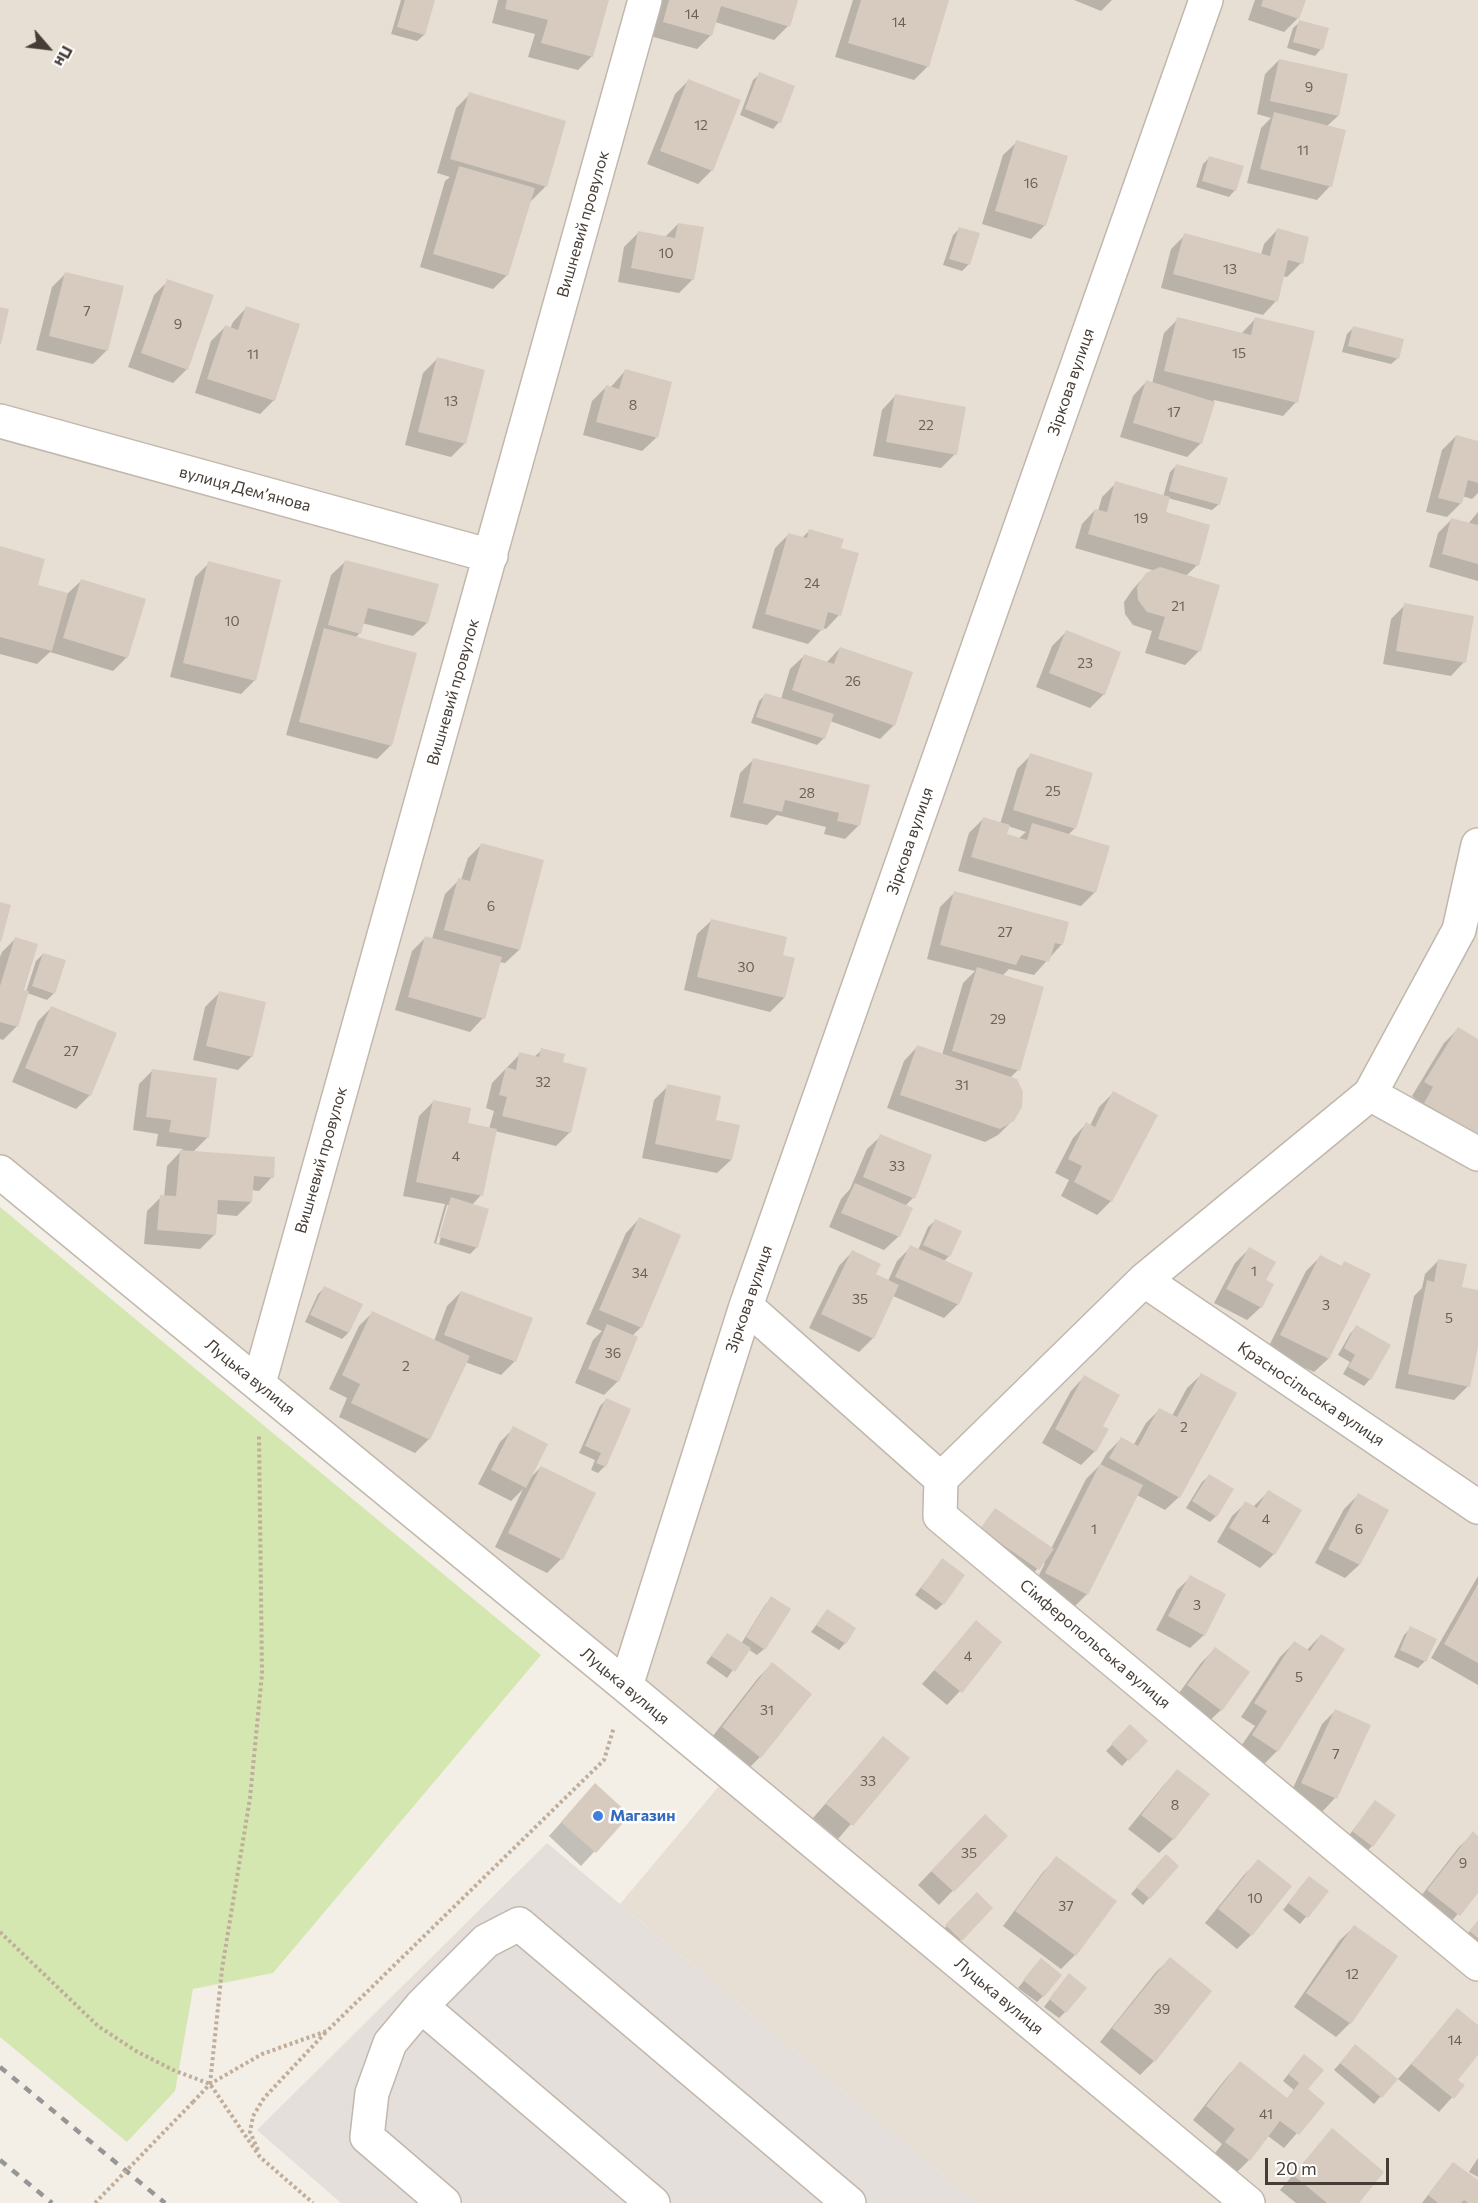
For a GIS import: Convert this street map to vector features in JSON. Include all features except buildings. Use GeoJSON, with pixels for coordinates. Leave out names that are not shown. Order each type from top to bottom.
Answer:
{"type":"FeatureCollection","features":[{"type":"Feature","properties":{"kind":"street","name":"Вишневий провулок"},"geometry":{"type":"LineString","coordinates":[[259,1383],[645,0]]}},
{"type":"Feature","properties":{"kind":"street","name":"Зіркова вулиця"},"geometry":{"type":"LineString","coordinates":[[626,1686],[746,1306],[1206,0]]}},
{"type":"Feature","properties":{"kind":"street","name":"вулиця Демʼянова"},"geometry":{"type":"LineString","coordinates":[[0,421],[491,556]]}},
{"type":"Feature","properties":{"kind":"street"},"geometry":{"type":"LineString","coordinates":[[746,1306],[940,1479],[1144,1280],[1370,1094],[1459,930],[1478,845]]}},
{"type":"Feature","properties":{"kind":"street"},"geometry":{"type":"LineString","coordinates":[[1370,1094],[1478,1154]]}},
{"type":"Feature","properties":{"kind":"street","name":"Луцька вулиця"},"geometry":{"type":"LineString","coordinates":[[0,1172],[626,1686],[1248,2203]]}},
{"type":"Feature","properties":{"kind":"street","name":"Красносільська вулиця"},"geometry":{"type":"LineString","coordinates":[[1144,1280],[1478,1507]]}},
{"type":"Feature","properties":{"kind":"street","name":"Сімферопольська вулиця"},"geometry":{"type":"LineString","coordinates":[[940,1479],[940,1516],[1478,1964]]}},
{"type":"Feature","properties":{"kind":"street"},"geometry":{"type":"LineString","coordinates":[[444,2203],[367,2137],[372,2093],[390,2043],[421,2006],[486,1941],[519,1924],[849,2203]]}},
{"type":"Feature","properties":{"kind":"street"},"geometry":{"type":"LineString","coordinates":[[421,2006],[653,2203]]}},
{"type":"Feature","properties":{"kind":"path"},"geometry":{"type":"LineString","coordinates":[[210,2084],[222,1969],[250,1798],[262,1674],[259,1383]]}},
{"type":"Feature","properties":{"kind":"path"},"geometry":{"type":"LineString","coordinates":[[260,2157],[250,2132],[253,2116],[264,2098],[327,2031],[604,1760],[626,1686]]}},
{"type":"Feature","properties":{"kind":"path"},"geometry":{"type":"LineString","coordinates":[[0,1932],[98,2026],[136,2051],[173,2070],[210,2084],[260,2157],[313,2203]]}},
{"type":"Feature","properties":{"kind":"path"},"geometry":{"type":"LineString","coordinates":[[95,2203],[210,2084],[262,2054],[327,2031]]}},
{"type":"Feature","properties":{"kind":"shaded area"},"geometry":{"type":"Polygon","coordinates":[[[0,0],[1478,0],[1478,2203],[977,2203],[620,1904],[730,1773],[0,1172],[0,0]]]}},
{"type":"Feature","properties":{"kind":"shaded area"},"geometry":{"type":"Polygon","coordinates":[[[547,1843],[977,2203],[341,2203],[257,2130],[547,1843]]]}},
{"type":"Feature","properties":{"kind":"green space"},"geometry":{"type":"Polygon","coordinates":[[[0,1207],[541,1655],[273,1973],[193,1989],[175,2091],[127,2142],[0,2037],[0,1207]]]}},
{"type":"Feature","properties":{"kind":"railway"},"geometry":{"type":"LineString","coordinates":[[0,2067],[165,2203]]}},
{"type":"Feature","properties":{"kind":"railway"},"geometry":{"type":"LineString","coordinates":[[0,2160],[52,2203]]}},
{"type":"Feature","properties":{"kind":"place","name":"Магазин"},"geometry":{"type":"Point","coordinates":[598,1816]}}]}
